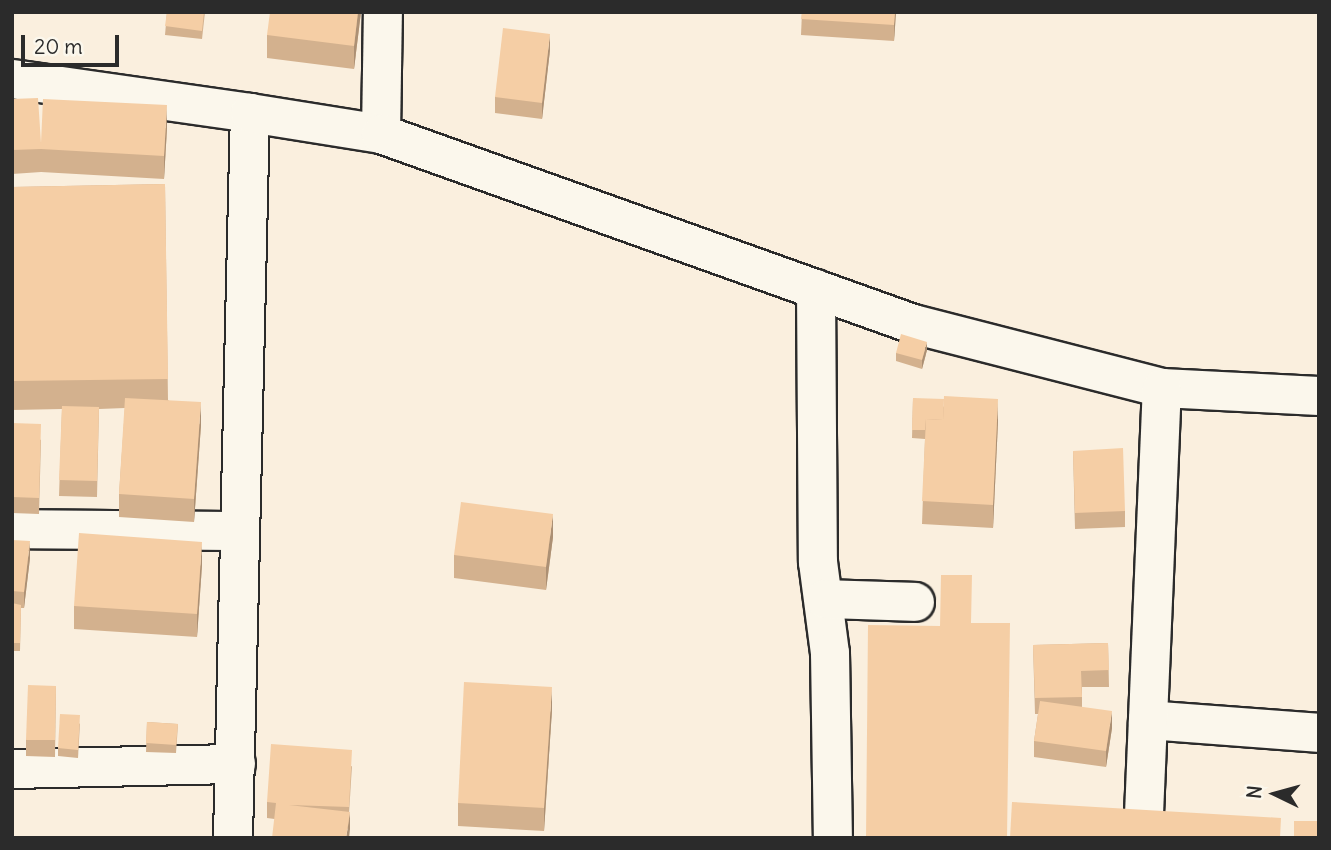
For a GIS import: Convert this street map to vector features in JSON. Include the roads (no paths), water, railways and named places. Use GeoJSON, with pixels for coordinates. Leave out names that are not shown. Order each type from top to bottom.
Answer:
{"type":"FeatureCollection","features":[{"type":"Feature","properties":{"kind":"street"},"geometry":{"type":"LineString","coordinates":[[381,134],[383,12]]}},
{"type":"Feature","properties":{"kind":"street"},"geometry":{"type":"LineString","coordinates":[[12,79],[381,134],[913,324],[1162,388],[1319,397]]}},
{"type":"Feature","properties":{"kind":"street"},"geometry":{"type":"LineString","coordinates":[[233,838],[250,113]]}},
{"type":"Feature","properties":{"kind":"street"},"geometry":{"type":"LineString","coordinates":[[816,289],[818,562],[825,599],[833,838]]}},
{"type":"Feature","properties":{"kind":"street"},"geometry":{"type":"LineString","coordinates":[[1143,838],[1162,388]]}},
{"type":"Feature","properties":{"kind":"street"},"geometry":{"type":"LineString","coordinates":[[12,529],[240,531]]}},
{"type":"Feature","properties":{"kind":"street"},"geometry":{"type":"LineString","coordinates":[[825,599],[915,602]]}},
{"type":"Feature","properties":{"kind":"street"},"geometry":{"type":"LineString","coordinates":[[1148,720],[1319,733]]}},
{"type":"Feature","properties":{"kind":"street"},"geometry":{"type":"LineString","coordinates":[[12,769],[236,764]]}}]}
